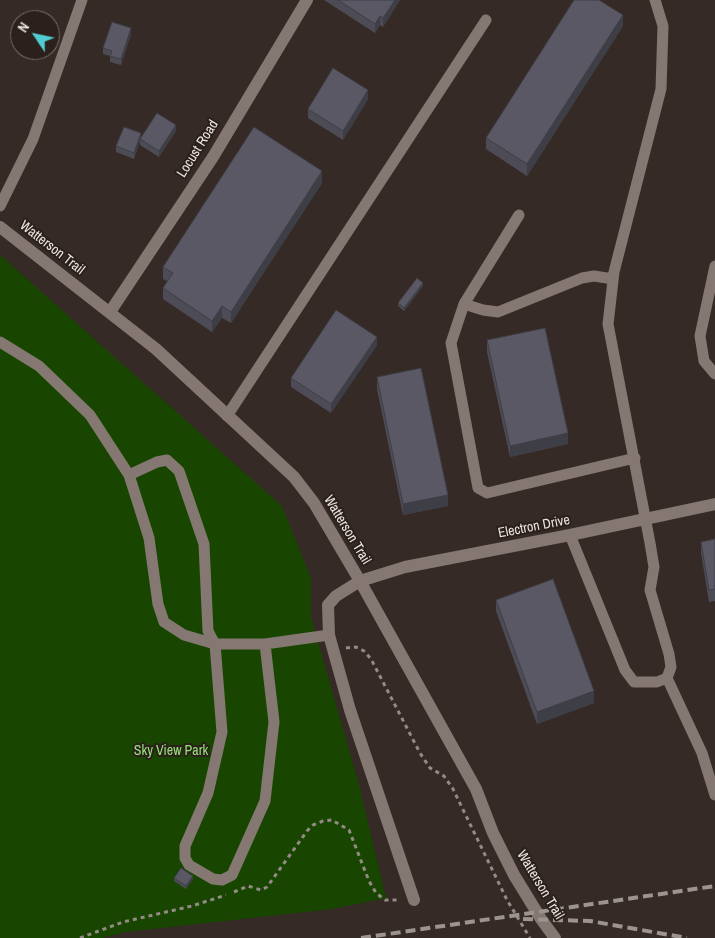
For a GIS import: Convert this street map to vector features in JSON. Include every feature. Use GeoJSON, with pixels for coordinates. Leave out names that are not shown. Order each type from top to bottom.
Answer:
{"type":"FeatureCollection","features":[{"type":"Feature","properties":{"kind":"street","name":"Locust Road"},"geometry":{"type":"LineString","coordinates":[[110,312],[213,157],[307,0]]}},
{"type":"Feature","properties":{"kind":"street","name":"Watterson Trail"},"geometry":{"type":"LineString","coordinates":[[0,227],[156,349],[294,477],[314,503],[360,581],[476,790],[493,833],[514,875],[555,938]]}},
{"type":"Feature","properties":{"kind":"street","name":"Electron Drive"},"geometry":{"type":"LineString","coordinates":[[329,636],[328,605],[336,596],[360,581],[405,567],[715,504]]}},
{"type":"Feature","properties":{"kind":"street"},"geometry":{"type":"LineString","coordinates":[[329,636],[350,710],[414,900]]}},
{"type":"Feature","properties":{"kind":"lane"},"geometry":{"type":"LineString","coordinates":[[0,206],[34,139],[82,0]]}},
{"type":"Feature","properties":{"kind":"lane"},"geometry":{"type":"LineString","coordinates":[[570,534],[625,670],[634,682],[657,682],[667,678],[671,668],[669,654],[650,590],[654,567],[635,458],[608,324],[613,279],[662,90],[663,26],[655,0]]}},
{"type":"Feature","properties":{"kind":"lane"},"geometry":{"type":"LineString","coordinates":[[227,416],[486,20]]}},
{"type":"Feature","properties":{"kind":"lane"},"geometry":{"type":"LineString","coordinates":[[519,215],[464,304],[450,343],[478,488],[487,493],[635,458]]}},
{"type":"Feature","properties":{"kind":"lane"},"geometry":{"type":"LineString","coordinates":[[715,266],[700,336],[704,361],[715,374]]}},
{"type":"Feature","properties":{"kind":"lane"},"geometry":{"type":"LineString","coordinates":[[464,304],[498,312],[582,278],[594,276],[613,279]]}},
{"type":"Feature","properties":{"kind":"lane"},"geometry":{"type":"LineString","coordinates":[[0,342],[39,366],[90,415],[129,476],[149,538],[158,604],[164,622],[184,634],[215,644],[265,644],[329,636]]}},
{"type":"Feature","properties":{"kind":"lane"},"geometry":{"type":"LineString","coordinates":[[129,476],[157,462],[167,460],[179,471],[204,544],[208,630],[215,644],[222,732],[208,793],[185,846],[185,858],[189,865],[213,879],[222,880],[232,875],[264,802],[274,722],[265,644]]}},
{"type":"Feature","properties":{"kind":"lane"},"geometry":{"type":"LineString","coordinates":[[667,678],[702,753],[715,795]]}},
{"type":"Feature","properties":{"kind":"path"},"geometry":{"type":"LineString","coordinates":[[333,650],[356,647],[364,651],[371,659],[420,753],[430,768],[444,776],[463,808]]}},
{"type":"Feature","properties":{"kind":"path"},"geometry":{"type":"LineString","coordinates":[[80,938],[123,922],[212,900],[248,886],[261,890],[268,887],[307,831],[313,825],[323,821],[332,820],[350,830],[369,881],[376,893],[384,900],[414,900]]}},
{"type":"Feature","properties":{"kind":"green space","name":"Sky View Park"},"geometry":{"type":"Polygon","coordinates":[[[0,255],[282,506],[311,578],[311,618],[359,785],[386,898],[332,909],[126,932],[102,938],[0,938],[0,255]]]}},
{"type":"Feature","properties":{"kind":"building"},"geometry":{"type":"Polygon","coordinates":[[[338,0],[395,0],[383,18],[380,16],[375,24],[338,0]]]}},
{"type":"Feature","properties":{"kind":"building"},"geometry":{"type":"Polygon","coordinates":[[[574,0],[599,0],[623,15],[527,164],[486,138],[574,0]]]}},
{"type":"Feature","properties":{"kind":"building"},"geometry":{"type":"Polygon","coordinates":[[[112,22],[131,28],[121,59],[110,56],[112,51],[103,48],[112,22]]]}},
{"type":"Feature","properties":{"kind":"building"},"geometry":{"type":"Polygon","coordinates":[[[333,68],[368,90],[343,131],[308,109],[333,68]]]}},
{"type":"Feature","properties":{"kind":"building"},"geometry":{"type":"Polygon","coordinates":[[[157,113],[176,125],[159,151],[140,139],[157,113]]]}},
{"type":"Feature","properties":{"kind":"building"},"geometry":{"type":"Polygon","coordinates":[[[124,127],[141,133],[134,153],[116,146],[124,127]]]}},
{"type":"Feature","properties":{"kind":"building"},"geometry":{"type":"Polygon","coordinates":[[[254,127],[322,171],[231,312],[222,306],[212,321],[163,288],[173,273],[163,267],[254,127]]]}},
{"type":"Feature","properties":{"kind":"building"},"geometry":{"type":"Polygon","coordinates":[[[417,278],[423,283],[404,308],[398,303],[417,278]]]}},
{"type":"Feature","properties":{"kind":"building"},"geometry":{"type":"Polygon","coordinates":[[[336,310],[377,337],[331,404],[291,378],[336,310]]]}},
{"type":"Feature","properties":{"kind":"building"},"geometry":{"type":"Polygon","coordinates":[[[545,328],[568,433],[510,446],[487,340],[545,328]]]}},
{"type":"Feature","properties":{"kind":"building"},"geometry":{"type":"Polygon","coordinates":[[[421,368],[448,495],[403,504],[377,377],[421,368]]]}},
{"type":"Feature","properties":{"kind":"building"},"geometry":{"type":"Polygon","coordinates":[[[715,539],[715,589],[709,590],[701,542],[715,539]]]}},
{"type":"Feature","properties":{"kind":"building"},"geometry":{"type":"Polygon","coordinates":[[[553,579],[594,691],[537,712],[496,600],[553,579]]]}},
{"type":"Feature","properties":{"kind":"building"},"geometry":{"type":"Polygon","coordinates":[[[181,868],[193,876],[186,886],[174,878],[181,868]]]}},
{"type":"Feature","properties":{"kind":"railway"},"geometry":{"type":"LineString","coordinates":[[361,938],[715,886]]}},
{"type":"Feature","properties":{"kind":"railway"},"geometry":{"type":"LineString","coordinates":[[523,919],[590,921],[687,938]]}}]}
